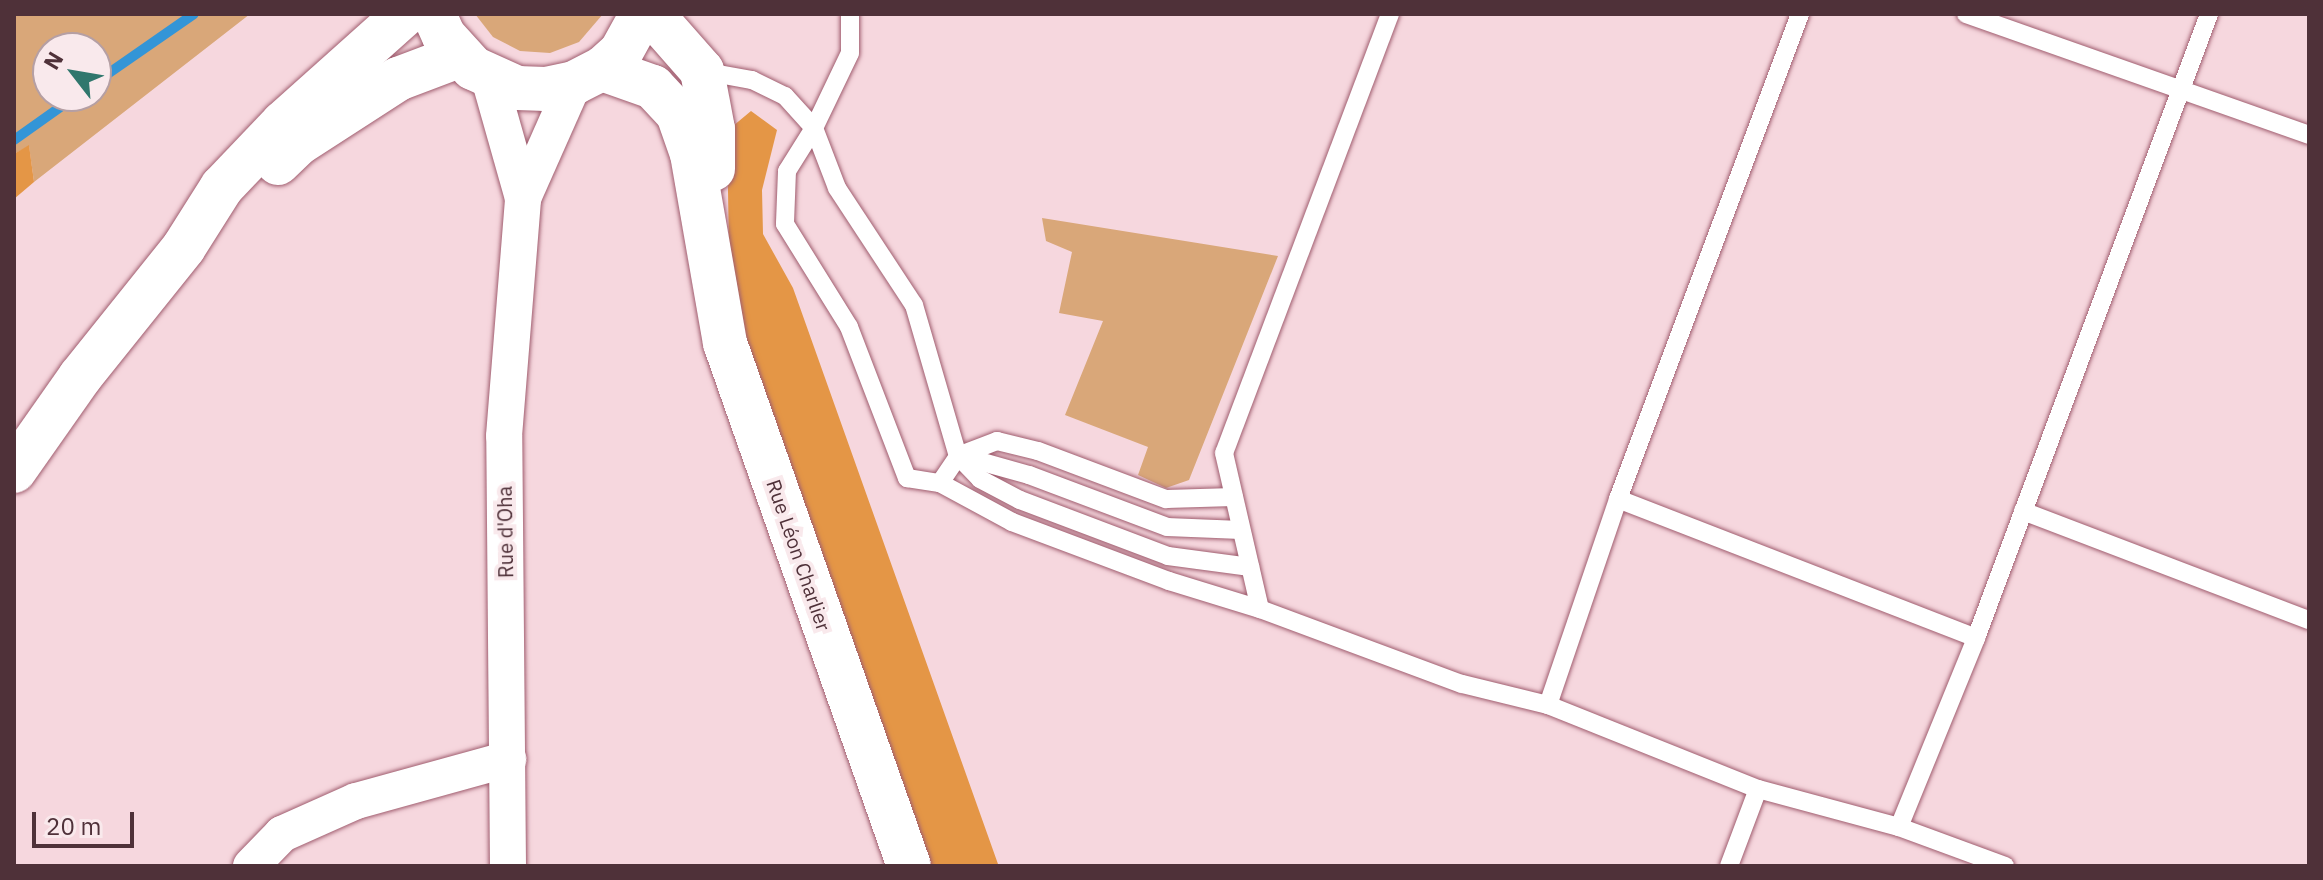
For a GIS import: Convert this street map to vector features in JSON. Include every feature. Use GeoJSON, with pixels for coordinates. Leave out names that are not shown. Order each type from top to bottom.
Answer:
{"type":"FeatureCollection","features":[{"type":"Feature","properties":{"kind":"main road"},"geometry":{"type":"LineString","coordinates":[[14,471],[80,377],[184,247],[222,187],[272,133],[405,14]]}},
{"type":"Feature","properties":{"kind":"main road"},"geometry":{"type":"LineString","coordinates":[[434,14],[474,67],[517,88],[546,89],[588,76],[621,52],[642,14]]}},
{"type":"Feature","properties":{"kind":"main road"},"geometry":{"type":"LineString","coordinates":[[652,14],[702,71]]}},
{"type":"Feature","properties":{"kind":"main road"},"geometry":{"type":"LineString","coordinates":[[184,247],[299,143],[398,79],[474,67]]}},
{"type":"Feature","properties":{"kind":"main road","name":"Rue Léon Charlier"},"geometry":{"type":"LineString","coordinates":[[702,71],[713,129],[713,186],[707,239]]}},
{"type":"Feature","properties":{"kind":"main road","name":"Rue Léon Charlier"},"geometry":{"type":"LineString","coordinates":[[588,76],[653,87],[678,114],[692,154],[725,343],[909,866]]}},
{"type":"Feature","properties":{"kind":"street","name":"Rue d'Oha"},"geometry":{"type":"LineString","coordinates":[[474,67],[523,198]]}},
{"type":"Feature","properties":{"kind":"street","name":"Rue d'Oha"},"geometry":{"type":"LineString","coordinates":[[508,866],[504,436],[523,198],[588,76]]}},
{"type":"Feature","properties":{"kind":"street"},"geometry":{"type":"LineString","coordinates":[[251,866],[282,834],[356,801],[508,759]]}},
{"type":"Feature","properties":{"kind":"lane"},"geometry":{"type":"LineString","coordinates":[[850,14],[850,53],[814,128],[787,171],[785,224],[849,327],[907,478],[940,483],[1012,522],[1169,581],[1260,609],[1462,684],[1548,705],[1758,789],[1899,827],[2005,866]]}},
{"type":"Feature","properties":{"kind":"lane"},"geometry":{"type":"LineString","coordinates":[[1260,609],[1224,453],[1390,14]]}},
{"type":"Feature","properties":{"kind":"lane"},"geometry":{"type":"LineString","coordinates":[[1548,705],[1618,499],[1800,14]]}},
{"type":"Feature","properties":{"kind":"lane"},"geometry":{"type":"LineString","coordinates":[[1966,14],[2309,135]]}},
{"type":"Feature","properties":{"kind":"lane"},"geometry":{"type":"LineString","coordinates":[[1899,827],[1976,638],[2209,14]]}},
{"type":"Feature","properties":{"kind":"lane"},"geometry":{"type":"LineString","coordinates":[[702,71],[752,80],[785,96],[814,128],[837,188],[914,305],[958,456],[980,479],[1020,500],[1168,556],[1250,567]]}},
{"type":"Feature","properties":{"kind":"lane"},"geometry":{"type":"LineString","coordinates":[[940,483],[958,456],[997,441],[1038,451],[1166,499],[1234,497]]}},
{"type":"Feature","properties":{"kind":"lane"},"geometry":{"type":"LineString","coordinates":[[958,456],[1029,475],[1167,527],[1241,530]]}},
{"type":"Feature","properties":{"kind":"lane"},"geometry":{"type":"LineString","coordinates":[[1618,499],[1976,638]]}},
{"type":"Feature","properties":{"kind":"lane"},"geometry":{"type":"LineString","coordinates":[[2023,511],[2309,620]]}},
{"type":"Feature","properties":{"kind":"lane"},"geometry":{"type":"LineString","coordinates":[[1729,866],[1758,789]]}},
{"type":"Feature","properties":{"kind":"shaded area"},"geometry":{"type":"Polygon","coordinates":[[[14,14],[250,14],[34,182],[29,146],[14,154],[14,14]]]}},
{"type":"Feature","properties":{"kind":"shaded area"},"geometry":{"type":"Polygon","coordinates":[[[475,14],[603,14],[579,42],[550,53],[520,51],[493,37],[475,14]]]}},
{"type":"Feature","properties":{"kind":"shaded area"},"geometry":{"type":"Polygon","coordinates":[[[751,111],[777,130],[762,190],[763,234],[793,288],[998,864],[1003,866],[920,866],[730,311],[727,131],[751,111]]]}},
{"type":"Feature","properties":{"kind":"shaded area"},"geometry":{"type":"Polygon","coordinates":[[[29,145],[34,182],[14,199],[14,154],[29,145]]]}},
{"type":"Feature","properties":{"kind":"shaded area"},"geometry":{"type":"Polygon","coordinates":[[[1042,218],[1278,256],[1189,480],[1166,488],[1138,475],[1148,447],[1065,415],[1103,321],[1059,313],[1072,252],[1046,241],[1042,218]]]}},
{"type":"Feature","properties":{"kind":"waterway"},"geometry":{"type":"LineString","coordinates":[[112,71],[194,14]]}},
{"type":"Feature","properties":{"kind":"waterway"},"geometry":{"type":"LineString","coordinates":[[14,140],[53,112]]}}]}
